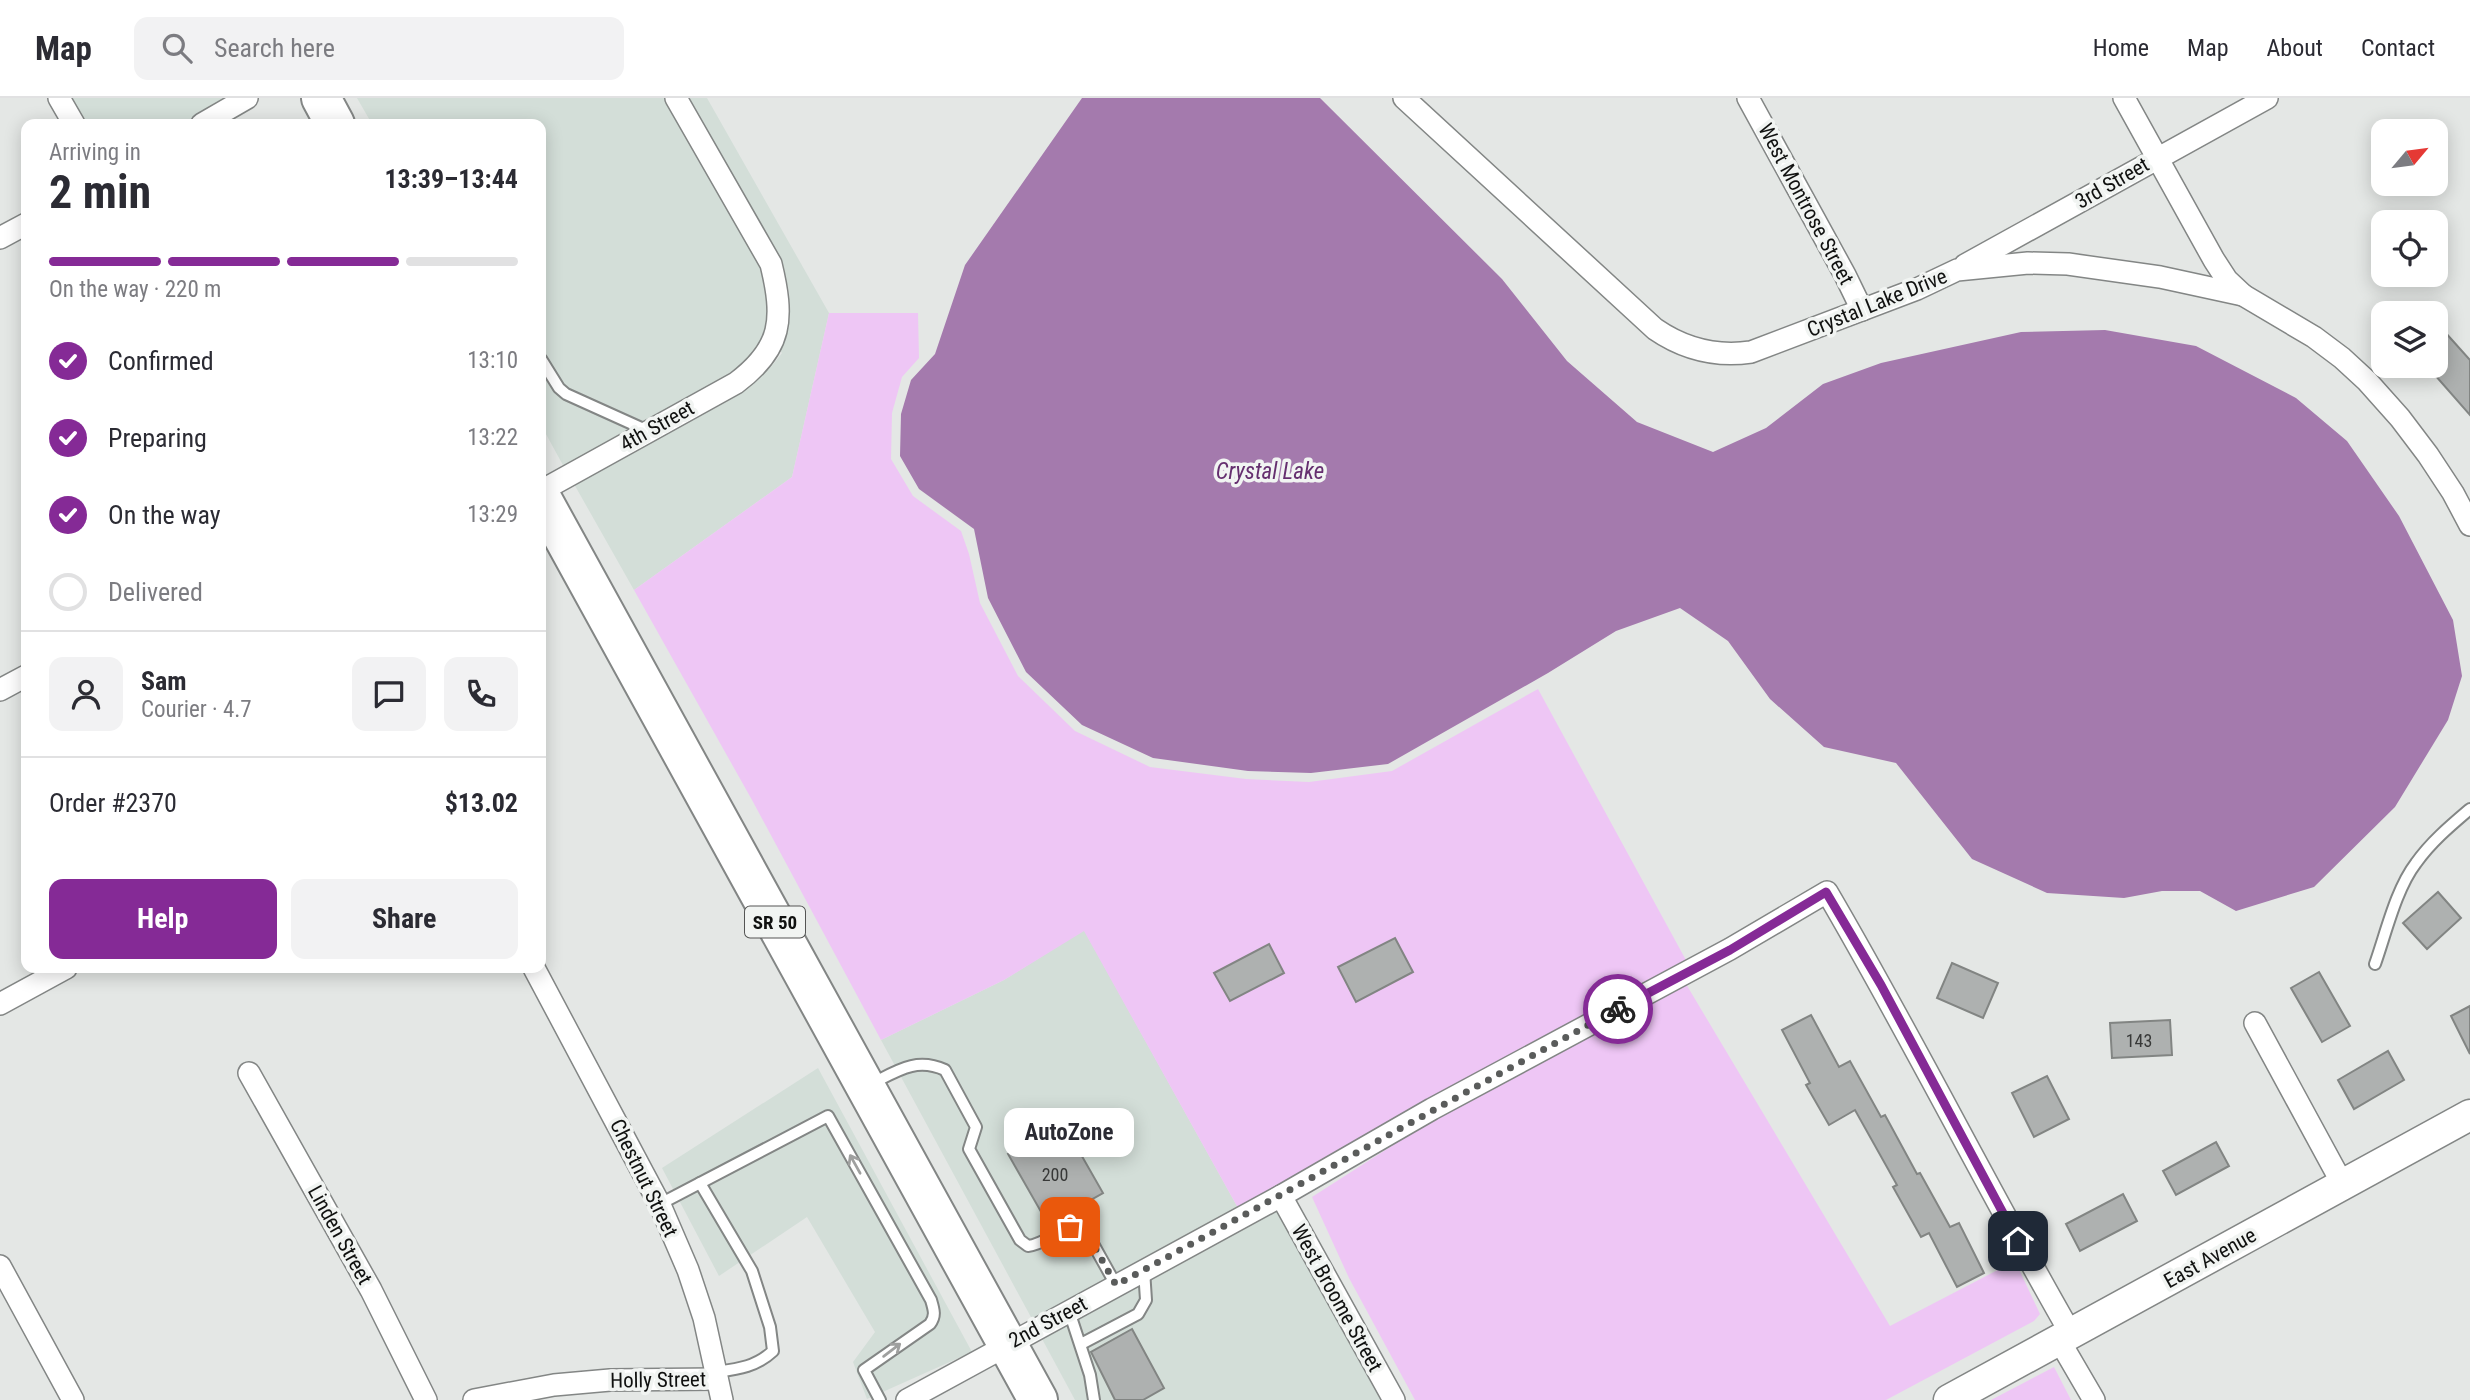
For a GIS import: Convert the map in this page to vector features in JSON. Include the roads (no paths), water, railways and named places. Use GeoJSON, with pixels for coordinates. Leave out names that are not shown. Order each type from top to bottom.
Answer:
{"type":"FeatureCollection","features":[{"type":"Feature","properties":{"kind":"highway"},"geometry":{"type":"LineString","coordinates":[[321,98],[332,119]]}},
{"type":"Feature","properties":{"kind":"highway","name":"SR 50"},"geometry":{"type":"LineString","coordinates":[[546,506],[1038,1400]]}},
{"type":"Feature","properties":{"kind":"street"},"geometry":{"type":"LineString","coordinates":[[59,98],[71,119]]}},
{"type":"Feature","properties":{"kind":"street"},"geometry":{"type":"LineString","coordinates":[[211,119],[247,98]]}},
{"type":"Feature","properties":{"kind":"street","name":"4th Street"},"geometry":{"type":"LineString","coordinates":[[546,488],[736,383],[767,355],[776,338],[779,320],[778,295],[771,264],[676,98]]}},
{"type":"Feature","properties":{"kind":"street","name":"Crystal Lake Drive"},"geometry":{"type":"LineString","coordinates":[[1404,98],[1667,337],[1690,348],[1735,355],[1751,352],[1917,289],[1957,270],[2028,263],[2068,264],[2160,277],[2243,295],[2314,337],[2367,381],[2428,455],[2470,525]]}},
{"type":"Feature","properties":{"kind":"street","name":"West Montrose Street"},"geometry":{"type":"LineString","coordinates":[[1748,98],[1846,275],[1862,310]]}},
{"type":"Feature","properties":{"kind":"street"},"geometry":{"type":"LineString","coordinates":[[2124,98],[2214,260],[2227,280],[2243,295]]}},
{"type":"Feature","properties":{"kind":"street","name":"3rd Street"},"geometry":{"type":"LineString","coordinates":[[1957,270],[2267,98]]}},
{"type":"Feature","properties":{"kind":"street"},"geometry":{"type":"LineString","coordinates":[[0,238],[21,227]]}},
{"type":"Feature","properties":{"kind":"street"},"geometry":{"type":"LineString","coordinates":[[0,690],[21,679]]}},
{"type":"Feature","properties":{"kind":"street","name":"2nd Street"},"geometry":{"type":"LineString","coordinates":[[907,1400],[1280,1196],[1432,1109],[1730,950],[1826,892],[1881,985],[2018,1241],[2065,1337]]}},
{"type":"Feature","properties":{"kind":"street"},"geometry":{"type":"LineString","coordinates":[[0,1004],[57,973]]}},
{"type":"Feature","properties":{"kind":"street","name":"Chestnut Street"},"geometry":{"type":"LineString","coordinates":[[537,973],[660,1204],[688,1270],[704,1318],[718,1384]]}},
{"type":"Feature","properties":{"kind":"street"},"geometry":{"type":"LineString","coordinates":[[2255,1023],[2343,1185]]}},
{"type":"Feature","properties":{"kind":"street","name":"Linden Street"},"geometry":{"type":"LineString","coordinates":[[249,1073],[376,1301],[426,1400]]}},
{"type":"Feature","properties":{"kind":"street","name":"East Avenue"},"geometry":{"type":"LineString","coordinates":[[1949,1400],[2470,1115]]}},
{"type":"Feature","properties":{"kind":"street","name":"West Broome Street"},"geometry":{"type":"LineString","coordinates":[[1280,1196],[1394,1400]]}},
{"type":"Feature","properties":{"kind":"street"},"geometry":{"type":"LineString","coordinates":[[0,1266],[73,1400]]}},
{"type":"Feature","properties":{"kind":"street"},"geometry":{"type":"LineString","coordinates":[[2065,1337],[2094,1400]]}},
{"type":"Feature","properties":{"kind":"street","name":"Holly Street"},"geometry":{"type":"LineString","coordinates":[[474,1400],[554,1385],[610,1380],[718,1384]]}},
{"type":"Feature","properties":{"kind":"lane"},"geometry":{"type":"LineString","coordinates":[[546,367],[566,394],[648,431]]}},
{"type":"Feature","properties":{"kind":"lane"},"geometry":{"type":"LineString","coordinates":[[2375,964],[2401,892],[2414,865],[2441,834],[2470,809]]}},
{"type":"Feature","properties":{"kind":"lane"},"geometry":{"type":"LineString","coordinates":[[866,1087],[900,1069],[924,1064],[945,1070],[976,1127],[969,1149],[1020,1240],[1028,1246],[1037,1245],[1070,1227],[1077,1226],[1087,1233],[1116,1285]]}},
{"type":"Feature","properties":{"kind":"lane"},"geometry":{"type":"LineString","coordinates":[[660,1204],[828,1116],[931,1300],[934,1310],[934,1318],[930,1324],[864,1370],[880,1400]]}},
{"type":"Feature","properties":{"kind":"lane"},"geometry":{"type":"LineString","coordinates":[[700,1183],[752,1271],[770,1326],[773,1351],[764,1359],[718,1384]]}},
{"type":"Feature","properties":{"kind":"lane"},"geometry":{"type":"LineString","coordinates":[[1081,1344],[1138,1314],[1146,1300],[1144,1270]]}},
{"type":"Feature","properties":{"kind":"lane"},"geometry":{"type":"LineString","coordinates":[[1069,1311],[1081,1344],[1094,1400]]}},
{"type":"Feature","properties":{"kind":"water","name":"Crystal Lake"},"geometry":{"type":"Polygon","coordinates":[[[1082,98],[1320,98],[1502,279],[1567,361],[1637,422],[1713,452],[1766,428],[1823,384],[1881,363],[2021,332],[2105,330],[2196,346],[2296,398],[2347,441],[2399,516],[2453,620],[2462,676],[2448,720],[2395,807],[2314,887],[2236,911],[2200,891],[2162,891],[2124,898],[2047,893],[1972,859],[1896,763],[1824,747],[1770,699],[1728,641],[1680,608],[1616,631],[1388,764],[1311,773],[1248,771],[1153,758],[1082,725],[1026,672],[988,598],[974,529],[919,489],[900,456],[901,414],[911,380],[935,354],[965,265],[1082,98]]]}},
{"type":"Feature","properties":{"kind":"place","name":"AutoZone"},"geometry":{"type":"Point","coordinates":[1070,1227]}}]}
